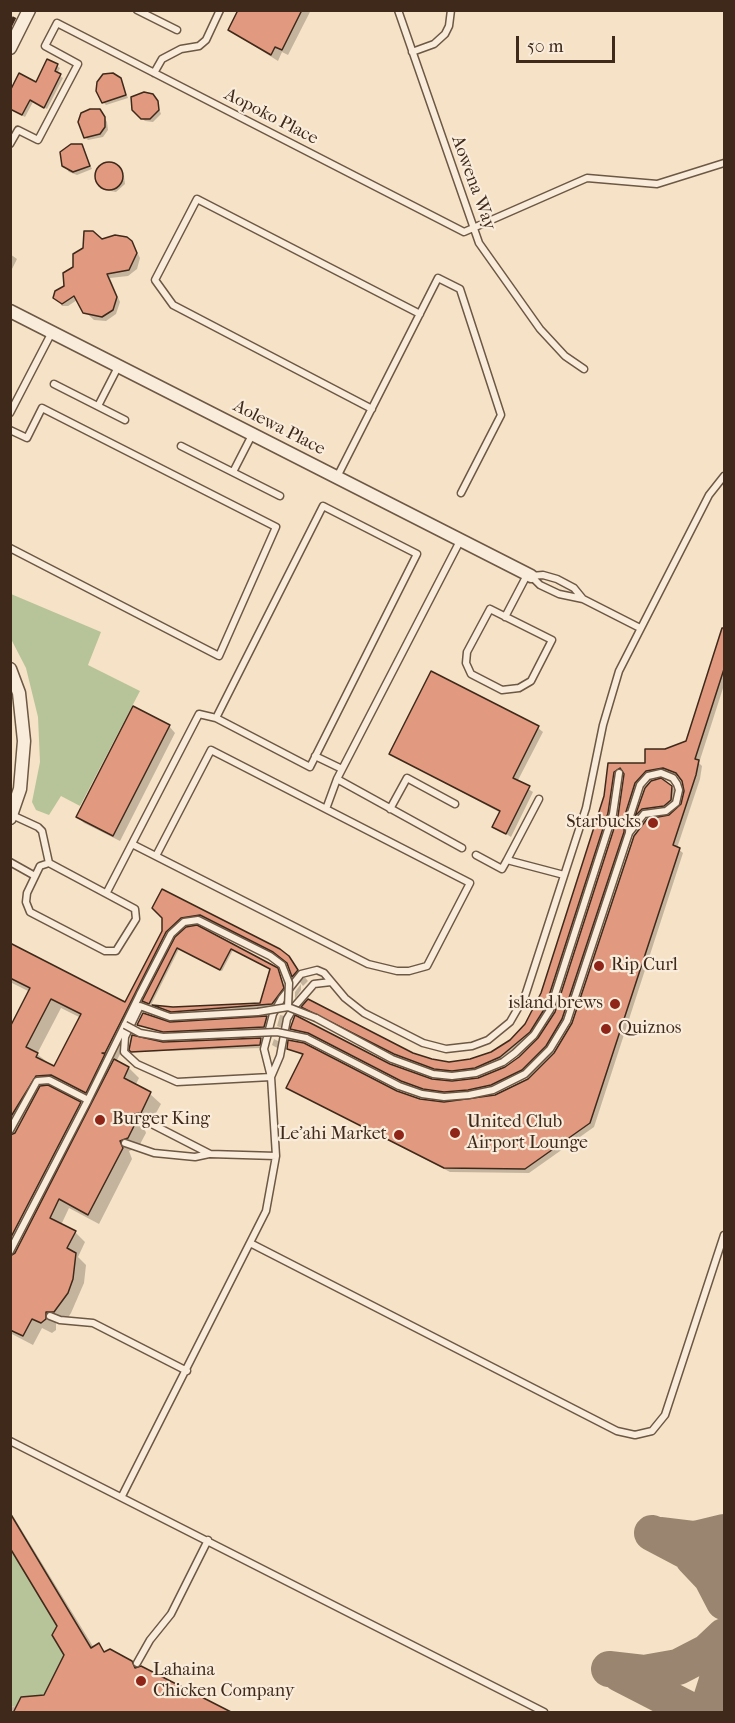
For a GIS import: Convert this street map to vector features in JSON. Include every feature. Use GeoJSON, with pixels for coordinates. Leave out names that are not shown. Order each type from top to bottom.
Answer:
{"type":"FeatureCollection","features":[{"type":"Feature","properties":{"kind":"street"},"geometry":{"type":"LineString","coordinates":[[10,48],[29,10]]}},
{"type":"Feature","properties":{"kind":"street","name":"Aolewa Place"},"geometry":{"type":"LineString","coordinates":[[10,311],[529,575]]}},
{"type":"Feature","properties":{"kind":"street"},"geometry":{"type":"LineString","coordinates":[[10,669],[19,693],[24,741],[20,789],[11,816]]}},
{"type":"Feature","properties":{"kind":"lane"},"geometry":{"type":"LineString","coordinates":[[137,10],[177,30]]}},
{"type":"Feature","properties":{"kind":"lane"},"geometry":{"type":"LineString","coordinates":[[154,74],[162,59],[181,49],[199,46],[206,40],[220,10]]}},
{"type":"Feature","properties":{"kind":"lane","name":"Aowena Way"},"geometry":{"type":"LineString","coordinates":[[398,10],[472,228],[485,253],[534,319],[565,356],[584,369]]}},
{"type":"Feature","properties":{"kind":"lane"},"geometry":{"type":"LineString","coordinates":[[412,52],[440,39],[449,26],[451,10]]}},
{"type":"Feature","properties":{"kind":"lane","name":"Aopoko Place"},"geometry":{"type":"LineString","coordinates":[[10,144],[18,130],[38,140],[78,63],[45,46],[57,23],[464,232],[472,228]]}},
{"type":"Feature","properties":{"kind":"lane"},"geometry":{"type":"LineString","coordinates":[[472,228],[587,178],[657,184],[724,163]]}},
{"type":"Feature","properties":{"kind":"lane"},"geometry":{"type":"LineString","coordinates":[[372,409],[173,305],[155,280],[197,199],[420,314]]}},
{"type":"Feature","properties":{"kind":"lane"},"geometry":{"type":"LineString","coordinates":[[337,478],[438,278],[460,289],[501,415],[461,493]]}},
{"type":"Feature","properties":{"kind":"lane"},"geometry":{"type":"LineString","coordinates":[[10,413],[52,332]]}},
{"type":"Feature","properties":{"kind":"lane"},"geometry":{"type":"LineString","coordinates":[[98,406],[118,366]]}},
{"type":"Feature","properties":{"kind":"lane"},"geometry":{"type":"LineString","coordinates":[[54,384],[125,420]]}},
{"type":"Feature","properties":{"kind":"lane"},"geometry":{"type":"LineString","coordinates":[[10,430],[27,438],[42,408],[276,527],[219,656],[10,548]]}},
{"type":"Feature","properties":{"kind":"lane"},"geometry":{"type":"LineString","coordinates":[[233,472],[252,435]]}},
{"type":"Feature","properties":{"kind":"lane"},"geometry":{"type":"LineString","coordinates":[[181,446],[280,496]]}},
{"type":"Feature","properties":{"kind":"lane"},"geometry":{"type":"LineString","coordinates":[[122,1496],[252,1244],[269,1202],[276,1156],[271,1077],[264,1049],[270,1022],[282,998],[307,971],[317,970],[357,1009],[423,1043],[457,1048],[488,1040],[500,1033],[518,1012],[589,798],[599,741],[613,688],[640,628],[709,495],[724,476]]}},
{"type":"Feature","properties":{"kind":"lane"},"geometry":{"type":"LineString","coordinates":[[107,892],[200,714],[216,718],[310,767],[417,554],[323,506],[216,718]]}},
{"type":"Feature","properties":{"kind":"lane"},"geometry":{"type":"LineString","coordinates":[[326,809],[342,769],[460,541]]}},
{"type":"Feature","properties":{"kind":"lane"},"geometry":{"type":"LineString","coordinates":[[529,575],[540,585],[569,598],[583,599],[640,628]]}},
{"type":"Feature","properties":{"kind":"lane"},"geometry":{"type":"LineString","coordinates":[[529,575],[543,575],[557,579],[574,588],[583,599]]}},
{"type":"Feature","properties":{"kind":"lane"},"geometry":{"type":"LineString","coordinates":[[506,617],[529,575]]}},
{"type":"Feature","properties":{"kind":"lane"},"geometry":{"type":"LineString","coordinates":[[489,609],[506,617],[552,640],[531,681],[519,688],[502,690],[471,674],[466,663],[467,652],[489,609]]}},
{"type":"Feature","properties":{"kind":"lane"},"geometry":{"type":"LineString","coordinates":[[132,844],[157,854],[368,964],[397,971],[427,966],[470,883],[211,750],[157,854]]}},
{"type":"Feature","properties":{"kind":"lane"},"geometry":{"type":"LineString","coordinates":[[315,756],[342,769]]}},
{"type":"Feature","properties":{"kind":"lane"},"geometry":{"type":"LineString","coordinates":[[271,1077],[177,1082],[131,1060],[124,1052],[123,1044],[140,1006],[166,1016],[269,1012],[288,1007],[316,1018],[392,1059],[433,1074],[452,1076],[476,1073],[503,1062],[534,1035],[550,1010],[613,814],[619,773]]}},
{"type":"Feature","properties":{"kind":"lane"},"geometry":{"type":"LineString","coordinates":[[125,1025],[140,1033],[163,1037],[277,1032],[306,1038],[399,1086],[422,1094],[444,1097],[492,1090],[515,1080],[542,1059],[556,1041],[567,1021],[629,832],[630,816],[637,792],[644,780],[661,773],[673,778],[679,790],[676,803],[666,811],[644,814],[629,832]]}},
{"type":"Feature","properties":{"kind":"lane"},"geometry":{"type":"LineString","coordinates":[[390,808],[406,778],[455,804]]}},
{"type":"Feature","properties":{"kind":"lane"},"geometry":{"type":"LineString","coordinates":[[337,779],[462,848]]}},
{"type":"Feature","properties":{"kind":"lane"},"geometry":{"type":"LineString","coordinates":[[476,855],[502,868],[539,799]]}},
{"type":"Feature","properties":{"kind":"lane"},"geometry":{"type":"LineString","coordinates":[[11,816],[38,826],[42,831],[49,863]]}},
{"type":"Feature","properties":{"kind":"lane"},"geometry":{"type":"LineString","coordinates":[[507,860],[564,875]]}},
{"type":"Feature","properties":{"kind":"lane"},"geometry":{"type":"LineString","coordinates":[[10,862],[35,876]]}},
{"type":"Feature","properties":{"kind":"lane"},"geometry":{"type":"LineString","coordinates":[[49,863],[131,904],[137,914],[121,947],[110,952],[30,912],[26,902],[27,893],[40,866],[49,863]]}},
{"type":"Feature","properties":{"kind":"lane"},"geometry":{"type":"LineString","coordinates":[[10,1251],[171,934],[178,926],[190,920],[207,923],[277,960],[288,975],[288,1007]]}},
{"type":"Feature","properties":{"kind":"lane"},"geometry":{"type":"LineString","coordinates":[[271,1077],[280,1056],[287,1019],[294,1007],[314,984],[331,982]]}},
{"type":"Feature","properties":{"kind":"lane"},"geometry":{"type":"LineString","coordinates":[[10,1131],[38,1082],[49,1080],[88,1100]]}},
{"type":"Feature","properties":{"kind":"lane"},"geometry":{"type":"LineString","coordinates":[[138,1118],[210,1154]]}},
{"type":"Feature","properties":{"kind":"lane"},"geometry":{"type":"LineString","coordinates":[[125,1143],[154,1153],[195,1157],[210,1154],[276,1156]]}},
{"type":"Feature","properties":{"kind":"lane"},"geometry":{"type":"LineString","coordinates":[[252,1244],[617,1431],[635,1436],[652,1431],[665,1415],[724,1235]]}},
{"type":"Feature","properties":{"kind":"lane"},"geometry":{"type":"LineString","coordinates":[[50,1316],[60,1320],[93,1323],[187,1371]]}},
{"type":"Feature","properties":{"kind":"lane"},"geometry":{"type":"LineString","coordinates":[[10,1441],[122,1496],[544,1713]]}},
{"type":"Feature","properties":{"kind":"lane"},"geometry":{"type":"LineString","coordinates":[[137,1663],[150,1640],[171,1614],[208,1540]]}},
{"type":"Feature","properties":{"kind":"green space"},"geometry":{"type":"Polygon","coordinates":[[[11,594],[101,632],[88,665],[140,691],[80,806],[61,796],[49,815],[36,810],[32,802],[40,762],[38,717],[26,668],[11,639],[11,594]]]}},
{"type":"Feature","properties":{"kind":"green space"},"geometry":{"type":"Polygon","coordinates":[[[10,1548],[57,1626],[52,1636],[64,1655],[44,1695],[21,1697],[16,1706],[11,1707],[10,1548]]]}},
{"type":"Feature","properties":{"kind":"building"},"geometry":{"type":"Polygon","coordinates":[[[238,10],[302,10],[282,50],[275,47],[271,55],[228,30],[238,10]]]}},
{"type":"Feature","properties":{"kind":"building"},"geometry":{"type":"Polygon","coordinates":[[[47,59],[58,64],[55,71],[61,74],[44,108],[30,100],[22,115],[10,109],[10,91],[19,73],[36,82],[47,59]]]}},
{"type":"Feature","properties":{"kind":"building"},"geometry":{"type":"Polygon","coordinates":[[[113,73],[121,78],[126,95],[102,103],[96,91],[97,82],[103,74],[113,73]]]}},
{"type":"Feature","properties":{"kind":"building"},"geometry":{"type":"Polygon","coordinates":[[[144,92],[153,94],[158,101],[159,110],[150,119],[141,119],[132,110],[131,97],[144,92]]]}},
{"type":"Feature","properties":{"kind":"building"},"geometry":{"type":"Polygon","coordinates":[[[90,109],[100,109],[105,117],[105,127],[100,134],[84,138],[78,122],[81,113],[90,109]]]}},
{"type":"Feature","properties":{"kind":"building"},"geometry":{"type":"Polygon","coordinates":[[[71,144],[82,144],[90,166],[73,172],[62,166],[60,152],[71,144]]]}},
{"type":"Feature","properties":{"kind":"building"},"geometry":{"type":"Polygon","coordinates":[[[109,162],[119,166],[123,176],[119,186],[109,190],[99,186],[95,176],[99,166],[109,162]]]}},
{"type":"Feature","properties":{"kind":"building"},"geometry":{"type":"Polygon","coordinates":[[[84,231],[93,231],[102,239],[115,235],[127,237],[132,241],[137,253],[129,270],[107,274],[117,297],[113,310],[102,317],[83,313],[74,296],[62,304],[53,298],[55,291],[64,286],[63,273],[73,267],[73,254],[83,248],[84,231]]]}},
{"type":"Feature","properties":{"kind":"building"},"geometry":{"type":"Polygon","coordinates":[[[722,628],[724,628],[724,669],[695,759],[699,760],[696,775],[673,845],[680,848],[590,1123],[525,1169],[444,1168],[286,1088],[303,1054],[287,1049],[288,1040],[304,1043],[397,1091],[420,1099],[444,1102],[495,1095],[528,1079],[554,1053],[572,1023],[634,836],[647,819],[669,815],[681,804],[684,791],[682,781],[676,773],[663,768],[646,771],[635,783],[625,815],[624,832],[562,1019],[546,1046],[522,1070],[491,1085],[468,1090],[444,1092],[423,1089],[401,1081],[308,1033],[290,1029],[295,1015],[390,1064],[432,1079],[452,1081],[478,1078],[505,1067],[519,1057],[538,1038],[555,1012],[618,816],[624,774],[620,768],[614,772],[608,813],[545,1008],[530,1032],[500,1057],[475,1068],[452,1071],[434,1069],[394,1054],[301,1007],[308,999],[413,1053],[449,1062],[470,1059],[491,1052],[510,1040],[525,1024],[541,993],[604,796],[608,763],[645,763],[645,749],[665,749],[686,741],[722,628]]]}},
{"type":"Feature","properties":{"kind":"building"},"geometry":{"type":"Polygon","coordinates":[[[431,671],[539,726],[513,778],[530,786],[506,834],[492,827],[500,811],[389,754],[431,671]]]}},
{"type":"Feature","properties":{"kind":"building"},"geometry":{"type":"Polygon","coordinates":[[[133,706],[170,725],[113,836],[76,817],[133,706]]]}},
{"type":"Feature","properties":{"kind":"building"},"geometry":{"type":"Polygon","coordinates":[[[661,778],[672,786],[671,800],[664,806],[642,809],[635,816],[645,788],[651,781],[661,778]]]}},
{"type":"Feature","properties":{"kind":"building"},"geometry":{"type":"Polygon","coordinates":[[[162,889],[280,949],[289,956],[298,970],[292,977],[287,963],[273,952],[200,915],[181,918],[166,932],[105,1053],[102,1053],[105,1054],[86,1093],[51,1075],[36,1076],[10,1118],[10,1027],[30,988],[10,978],[10,943],[125,1002],[162,931],[162,918],[152,908],[162,889]],[[51,999],[26,1047],[38,1053],[36,1057],[54,1066],[81,1014],[51,999]]]}},
{"type":"Feature","properties":{"kind":"building"},"geometry":{"type":"Polygon","coordinates":[[[197,925],[278,968],[284,988],[272,1004],[171,1012],[152,1005],[173,1007],[260,1003],[270,969],[231,949],[220,970],[177,948],[149,1004],[142,1001],[175,937],[186,927],[197,925]]]}},
{"type":"Feature","properties":{"kind":"building"},"geometry":{"type":"Polygon","coordinates":[[[143,1013],[170,1022],[267,1016],[264,1027],[163,1032],[137,1025],[143,1013]]]}},
{"type":"Feature","properties":{"kind":"building"},"geometry":{"type":"Polygon","coordinates":[[[132,1035],[163,1042],[261,1038],[260,1045],[131,1052],[129,1050],[132,1035]]]}},
{"type":"Feature","properties":{"kind":"building"},"geometry":{"type":"Polygon","coordinates":[[[114,1059],[129,1067],[124,1078],[151,1092],[141,1113],[134,1114],[136,1122],[128,1138],[120,1141],[123,1148],[88,1215],[59,1199],[50,1218],[76,1231],[67,1248],[76,1253],[73,1279],[68,1293],[54,1312],[46,1312],[46,1319],[41,1323],[32,1319],[23,1336],[10,1330],[10,1256],[15,1253],[114,1059]]]}},
{"type":"Feature","properties":{"kind":"building"},"geometry":{"type":"Polygon","coordinates":[[[48,1085],[81,1102],[10,1239],[10,1135],[15,1133],[40,1086],[48,1085]]]}},
{"type":"Feature","properties":{"kind":"building"},"geometry":{"type":"Polygon","coordinates":[[[10,1513],[91,1648],[99,1643],[104,1652],[110,1649],[132,1661],[135,1668],[141,1666],[233,1713],[13,1713],[21,1697],[44,1695],[64,1655],[52,1635],[57,1626],[10,1548],[10,1513]]]}},
{"type":"Feature","properties":{"kind":"taxiway"},"geometry":{"type":"LineString","coordinates":[[662,1535],[695,1539],[724,1532]]}},
{"type":"Feature","properties":{"kind":"taxiway"},"geometry":{"type":"LineString","coordinates":[[652,1533],[724,1571]]}},
{"type":"Feature","properties":{"kind":"taxiway"},"geometry":{"type":"LineString","coordinates":[[693,1558],[711,1577],[724,1602]]}},
{"type":"Feature","properties":{"kind":"taxiway"},"geometry":{"type":"LineString","coordinates":[[609,1669],[644,1673],[678,1667],[707,1652],[724,1636]]}},
{"type":"Feature","properties":{"kind":"taxiway"},"geometry":{"type":"LineString","coordinates":[[707,1712],[724,1658]]}},
{"type":"Feature","properties":{"kind":"taxiway"},"geometry":{"type":"LineString","coordinates":[[620,1674],[694,1712]]}},
{"type":"Feature","properties":{"kind":"railway"},"geometry":{"type":"LineString","coordinates":[[10,26],[18,10]]}},
{"type":"Feature","properties":{"kind":"place","name":"Starbucks"},"geometry":{"type":"Point","coordinates":[653,823]}},
{"type":"Feature","properties":{"kind":"place","name":"Rip Curl"},"geometry":{"type":"Point","coordinates":[599,966]}},
{"type":"Feature","properties":{"kind":"place","name":"island brews"},"geometry":{"type":"Point","coordinates":[615,1004]}},
{"type":"Feature","properties":{"kind":"place","name":"Quiznos"},"geometry":{"type":"Point","coordinates":[606,1029]}},
{"type":"Feature","properties":{"kind":"place","name":"Burger King"},"geometry":{"type":"Point","coordinates":[100,1120]}},
{"type":"Feature","properties":{"kind":"place","name":"United Club Airport Lounge"},"geometry":{"type":"Point","coordinates":[455,1133]}},
{"type":"Feature","properties":{"kind":"place","name":"Le'ahi Market"},"geometry":{"type":"Point","coordinates":[399,1135]}},
{"type":"Feature","properties":{"kind":"place","name":"Lahaina Chicken Company"},"geometry":{"type":"Point","coordinates":[141,1681]}}]}
